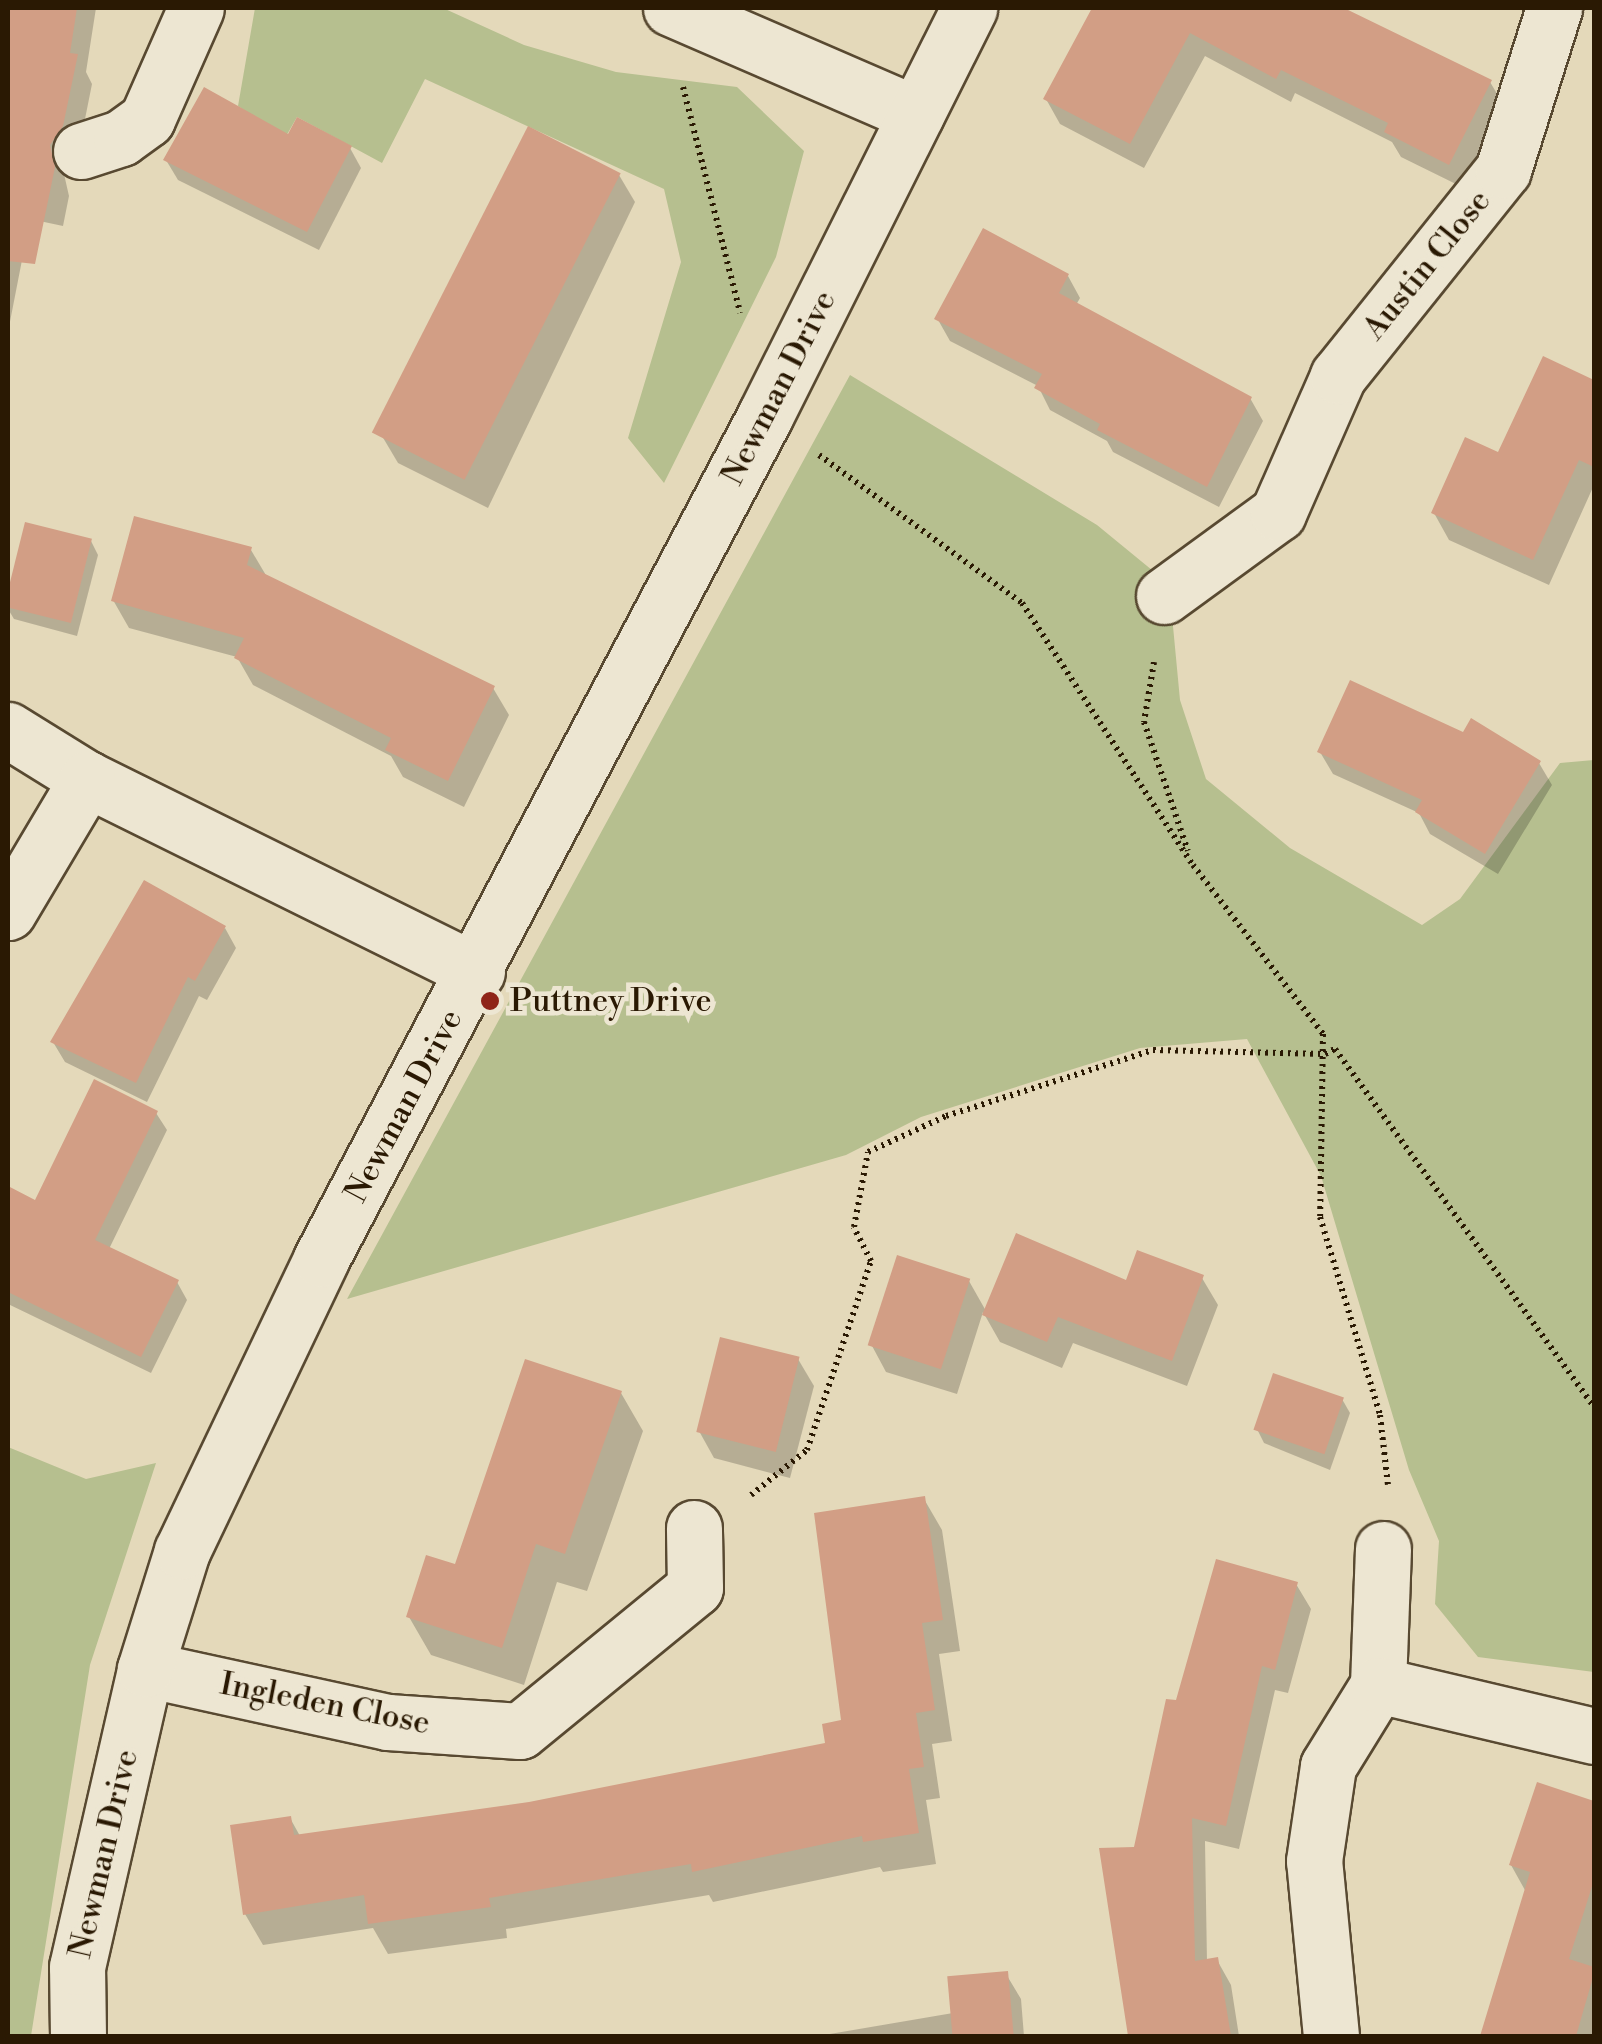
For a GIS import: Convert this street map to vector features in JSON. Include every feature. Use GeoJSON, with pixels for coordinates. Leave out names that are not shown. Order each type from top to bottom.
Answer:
{"type":"FeatureCollection","features":[{"type":"Feature","properties":{"kind":"street"},"geometry":{"type":"LineString","coordinates":[[81,150],[122,138],[147,119],[196,8]]}},
{"type":"Feature","properties":{"kind":"street"},"geometry":{"type":"LineString","coordinates":[[671,8],[916,114]]}},
{"type":"Feature","properties":{"kind":"street","name":"Newman Drive"},"geometry":{"type":"LineString","coordinates":[[78,2036],[77,1966],[145,1668],[182,1551],[321,1259],[477,972],[766,416],[969,8]]}},
{"type":"Feature","properties":{"kind":"street","name":"Austin Close"},"geometry":{"type":"LineString","coordinates":[[1164,596],[1298,516],[1338,376],[1503,170],[1554,8]]}},
{"type":"Feature","properties":{"kind":"street"},"geometry":{"type":"LineString","coordinates":[[8,730],[87,779],[477,972]]}},
{"type":"Feature","properties":{"kind":"street"},"geometry":{"type":"LineString","coordinates":[[8,912],[87,779]]}},
{"type":"Feature","properties":{"kind":"street","name":"Ingleden Close"},"geometry":{"type":"LineString","coordinates":[[145,1668],[388,1722],[520,1731],[696,1588],[694,1528]]}},
{"type":"Feature","properties":{"kind":"street"},"geometry":{"type":"LineString","coordinates":[[1331,2036],[1314,1861],[1328,1766],[1378,1685],[1383,1549]]}},
{"type":"Feature","properties":{"kind":"street"},"geometry":{"type":"LineString","coordinates":[[1378,1685],[1594,1736]]}},
{"type":"Feature","properties":{"kind":"path"},"geometry":{"type":"LineString","coordinates":[[682,82],[766,416],[1022,603],[1193,865],[1323,1034],[1320,1217],[1380,1415],[1392,1520],[1383,1549]]}},
{"type":"Feature","properties":{"kind":"path"},"geometry":{"type":"LineString","coordinates":[[1164,596],[1144,722],[1193,865]]}},
{"type":"Feature","properties":{"kind":"path"},"geometry":{"type":"LineString","coordinates":[[694,1528],[744,1502],[807,1450],[870,1260],[854,1227],[868,1152],[946,1116],[1152,1050],[1325,1054],[1335,1049],[1593,1402]]}},
{"type":"Feature","properties":{"kind":"green space"},"geometry":{"type":"Polygon","coordinates":[[[255,8],[443,8],[524,45],[616,72],[737,87],[804,151],[776,257],[664,483],[628,438],[681,262],[664,189],[425,79],[382,163],[297,117],[285,138],[238,106],[255,8]]]}},
{"type":"Feature","properties":{"kind":"green space"},"geometry":{"type":"Polygon","coordinates":[[[850,375],[1097,525],[1169,584],[1180,700],[1206,779],[1290,848],[1422,925],[1460,899],[1560,763],[1594,760],[1594,1672],[1478,1657],[1435,1604],[1439,1541],[1409,1470],[1321,1176],[1247,1039],[1140,1048],[921,1117],[846,1155],[347,1299],[850,375]]]}},
{"type":"Feature","properties":{"kind":"green space"},"geometry":{"type":"Polygon","coordinates":[[[8,1447],[86,1479],[156,1463],[90,1665],[31,2036],[8,2036],[8,1447]]]}},
{"type":"Feature","properties":{"kind":"building"},"geometry":{"type":"Polygon","coordinates":[[[8,8],[77,8],[70,53],[78,54],[63,126],[50,145],[55,167],[35,264],[8,261],[8,8]]]}},
{"type":"Feature","properties":{"kind":"building"},"geometry":{"type":"Polygon","coordinates":[[[1092,8],[1344,8],[1492,80],[1449,165],[1384,132],[1388,123],[1281,70],[1276,79],[1190,33],[1130,144],[1043,99],[1092,8]]]}},
{"type":"Feature","properties":{"kind":"building"},"geometry":{"type":"Polygon","coordinates":[[[204,87],[288,134],[297,117],[352,146],[307,232],[163,160],[204,87]]]}},
{"type":"Feature","properties":{"kind":"building"},"geometry":{"type":"Polygon","coordinates":[[[528,126],[621,173],[464,480],[372,433],[528,126]]]}},
{"type":"Feature","properties":{"kind":"building"},"geometry":{"type":"Polygon","coordinates":[[[983,228],[1069,274],[1059,293],[1252,397],[1207,487],[1097,430],[1100,424],[1034,388],[1042,374],[934,319],[983,228]]]}},
{"type":"Feature","properties":{"kind":"building"},"geometry":{"type":"Polygon","coordinates":[[[1543,356],[1594,380],[1594,467],[1579,460],[1533,560],[1431,513],[1465,437],[1498,452],[1543,356]]]}},
{"type":"Feature","properties":{"kind":"building"},"geometry":{"type":"Polygon","coordinates":[[[134,516],[252,547],[247,565],[495,686],[448,781],[385,750],[391,738],[234,658],[244,638],[111,601],[134,516]]]}},
{"type":"Feature","properties":{"kind":"building"},"geometry":{"type":"Polygon","coordinates":[[[25,522],[92,539],[71,623],[8,607],[8,590],[25,522]]]}},
{"type":"Feature","properties":{"kind":"building"},"geometry":{"type":"Polygon","coordinates":[[[1350,680],[1463,732],[1471,718],[1541,761],[1485,854],[1415,812],[1422,800],[1317,752],[1350,680]]]}},
{"type":"Feature","properties":{"kind":"building"},"geometry":{"type":"Polygon","coordinates":[[[144,880],[226,926],[195,981],[188,977],[136,1083],[50,1042],[144,880]]]}},
{"type":"Feature","properties":{"kind":"building"},"geometry":{"type":"Polygon","coordinates":[[[94,1079],[158,1111],[95,1240],[179,1280],[141,1357],[8,1292],[8,1186],[35,1200],[94,1079]]]}},
{"type":"Feature","properties":{"kind":"building"},"geometry":{"type":"Polygon","coordinates":[[[1016,1233],[1126,1280],[1137,1250],[1204,1275],[1172,1361],[1058,1317],[1047,1342],[982,1315],[1016,1233]]]}},
{"type":"Feature","properties":{"kind":"building"},"geometry":{"type":"Polygon","coordinates":[[[897,1255],[970,1279],[941,1369],[868,1345],[897,1255]]]}},
{"type":"Feature","properties":{"kind":"building"},"geometry":{"type":"Polygon","coordinates":[[[720,1337],[800,1357],[776,1452],[696,1432],[720,1337]]]}},
{"type":"Feature","properties":{"kind":"building"},"geometry":{"type":"Polygon","coordinates":[[[525,1359],[622,1391],[565,1554],[536,1544],[502,1648],[406,1617],[426,1555],[455,1564],[525,1359]]]}},
{"type":"Feature","properties":{"kind":"building"},"geometry":{"type":"Polygon","coordinates":[[[1273,1373],[1344,1397],[1324,1454],[1253,1430],[1273,1373]]]}},
{"type":"Feature","properties":{"kind":"building"},"geometry":{"type":"Polygon","coordinates":[[[925,1496],[943,1620],[922,1623],[935,1710],[916,1713],[924,1767],[909,1769],[919,1833],[863,1842],[862,1836],[692,1872],[691,1864],[489,1898],[491,1907],[368,1924],[364,1895],[243,1915],[230,1825],[291,1816],[294,1835],[529,1802],[825,1743],[822,1724],[841,1720],[814,1513],[925,1496]]]}},
{"type":"Feature","properties":{"kind":"building"},"geometry":{"type":"Polygon","coordinates":[[[1216,1559],[1298,1582],[1275,1670],[1262,1666],[1226,1826],[1192,1818],[1195,1961],[1218,1957],[1231,2036],[1128,2036],[1099,1848],[1134,1847],[1166,1699],[1176,1700],[1216,1559]]]}},
{"type":"Feature","properties":{"kind":"building"},"geometry":{"type":"Polygon","coordinates":[[[1537,1782],[1594,1801],[1594,1880],[1569,1959],[1594,1967],[1594,1974],[1576,2036],[1480,2036],[1530,1872],[1509,1865],[1537,1782]]]}},
{"type":"Feature","properties":{"kind":"building"},"geometry":{"type":"Polygon","coordinates":[[[1008,1971],[1014,2036],[952,2036],[947,1976],[1008,1971]]]}},
{"type":"Feature","properties":{"kind":"place","name":"Puttney Drive"},"geometry":{"type":"Point","coordinates":[490,1001]}}]}
